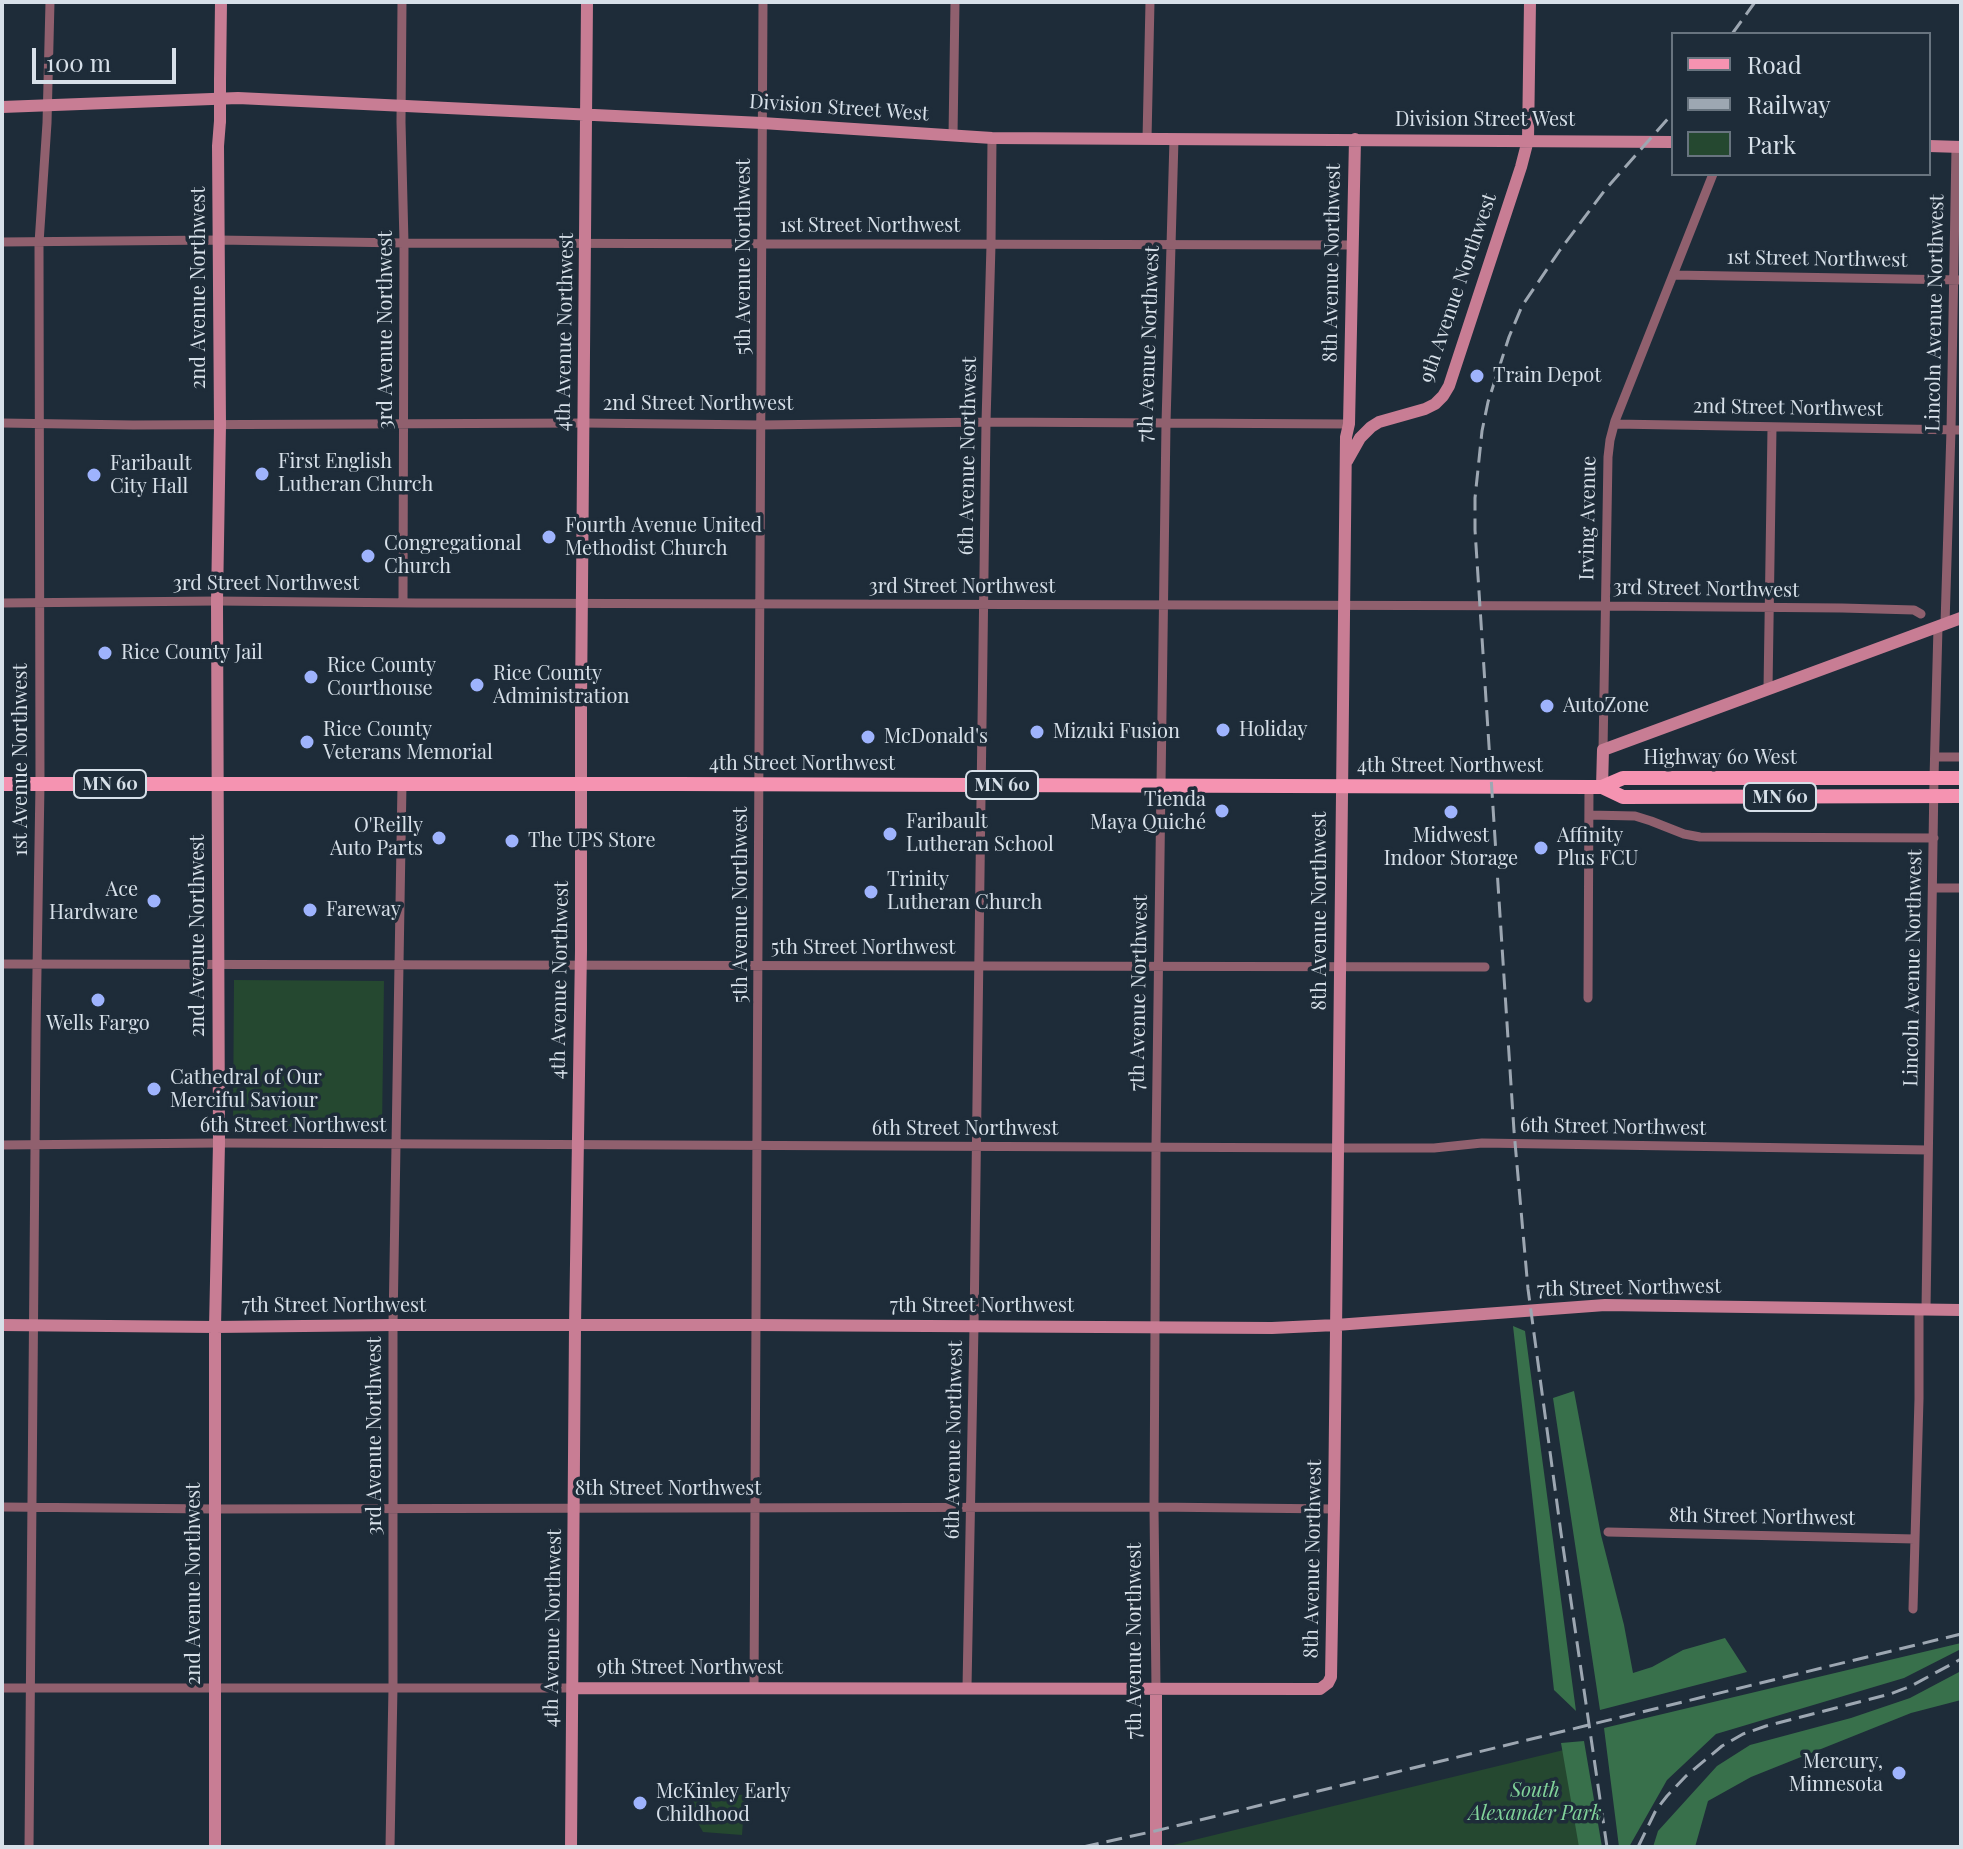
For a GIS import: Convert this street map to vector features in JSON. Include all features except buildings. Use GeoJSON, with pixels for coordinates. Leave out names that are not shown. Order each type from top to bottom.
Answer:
{"type":"FeatureCollection","features":[{"type":"Feature","properties":{"kind":"main road","name":"Highway 60 West"},"geometry":{"type":"LineString","coordinates":[[1596,787],[1623,778],[1961,778]]}},
{"type":"Feature","properties":{"kind":"main road","name":"4th Street Northwest"},"geometry":{"type":"LineString","coordinates":[[2,784],[1596,787]]}},
{"type":"Feature","properties":{"kind":"main road","name":"Highway 60 West"},"geometry":{"type":"LineString","coordinates":[[1596,787],[1623,797],[1961,796]]}},
{"type":"Feature","properties":{"kind":"street","name":"1st Avenue Northwest"},"geometry":{"type":"LineString","coordinates":[[29,1847],[40,784],[39,243],[50,2]]}},
{"type":"Feature","properties":{"kind":"street","name":"2nd Avenue Northwest"},"geometry":{"type":"LineString","coordinates":[[215,1847],[215,1327],[219,1143],[218,146],[221,2]]}},
{"type":"Feature","properties":{"kind":"street","name":"3rd Avenue Northwest"},"geometry":{"type":"LineString","coordinates":[[402,2],[403,603]]}},
{"type":"Feature","properties":{"kind":"street","name":"4th Avenue Northwest"},"geometry":{"type":"LineString","coordinates":[[571,1847],[587,2]]}},
{"type":"Feature","properties":{"kind":"street","name":"5th Avenue Northwest"},"geometry":{"type":"LineString","coordinates":[[754,1688],[763,2]]}},
{"type":"Feature","properties":{"kind":"street"},"geometry":{"type":"LineString","coordinates":[[953,136],[955,2]]}},
{"type":"Feature","properties":{"kind":"street"},"geometry":{"type":"LineString","coordinates":[[1147,139],[1150,2]]}},
{"type":"Feature","properties":{"kind":"street","name":"9th Avenue Northwest"},"geometry":{"type":"LineString","coordinates":[[1393,418],[1435,404],[1449,386],[1528,140],[1530,2]]}},
{"type":"Feature","properties":{"kind":"street","name":"Division Street West"},"geometry":{"type":"LineString","coordinates":[[2,107],[238,98],[762,123],[992,138],[1671,142]]}},
{"type":"Feature","properties":{"kind":"street","name":"6th Avenue Northwest"},"geometry":{"type":"LineString","coordinates":[[967,1687],[992,138]]}},
{"type":"Feature","properties":{"kind":"street","name":"7th Avenue Northwest"},"geometry":{"type":"LineString","coordinates":[[1156,1847],[1156,1147],[1166,423],[1174,139]]}},
{"type":"Feature","properties":{"kind":"street","name":"8th Avenue Northwest"},"geometry":{"type":"LineString","coordinates":[[1328,1683],[1331,1677],[1334,1509],[1343,606],[1355,139]]}},
{"type":"Feature","properties":{"kind":"street"},"geometry":{"type":"LineString","coordinates":[[1931,146],[1958,147]]}},
{"type":"Feature","properties":{"kind":"street","name":"Lincoln Avenue Northwest"},"geometry":{"type":"LineString","coordinates":[[1913,1609],[1928,1150],[1934,778],[1956,430],[1958,147]]}},
{"type":"Feature","properties":{"kind":"street","name":"Irving Avenue"},"geometry":{"type":"LineString","coordinates":[[1588,998],[1589,815],[1603,750],[1608,457],[1615,424],[1712,176]]}},
{"type":"Feature","properties":{"kind":"street","name":"1st Street Northwest"},"geometry":{"type":"LineString","coordinates":[[2,242],[218,240],[1353,245]]}},
{"type":"Feature","properties":{"kind":"street","name":"1st Street Northwest"},"geometry":{"type":"LineString","coordinates":[[1673,275],[1957,280]]}},
{"type":"Feature","properties":{"kind":"street"},"geometry":{"type":"LineString","coordinates":[[1346,464],[1365,432],[1379,422],[1393,418]]}},
{"type":"Feature","properties":{"kind":"street","name":"2nd Street Northwest"},"geometry":{"type":"LineString","coordinates":[[2,423],[1349,424],[1393,418]]}},
{"type":"Feature","properties":{"kind":"street","name":"2nd Street Northwest"},"geometry":{"type":"LineString","coordinates":[[1615,424],[1956,430]]}},
{"type":"Feature","properties":{"kind":"street"},"geometry":{"type":"LineString","coordinates":[[1768,689],[1772,428]]}},
{"type":"Feature","properties":{"kind":"street","name":"3rd Street Northwest"},"geometry":{"type":"LineString","coordinates":[[2,603],[217,601],[1605,606],[1914,610],[1921,614]]}},
{"type":"Feature","properties":{"kind":"street"},"geometry":{"type":"LineString","coordinates":[[1603,750],[1961,618]]}},
{"type":"Feature","properties":{"kind":"street"},"geometry":{"type":"LineString","coordinates":[[1935,757],[1961,757]]}},
{"type":"Feature","properties":{"kind":"street","name":"3rd Avenue Northwest"},"geometry":{"type":"LineString","coordinates":[[390,1847],[393,1325],[402,784]]}},
{"type":"Feature","properties":{"kind":"street"},"geometry":{"type":"LineString","coordinates":[[1589,815],[1635,816],[1700,837],[1934,838]]}},
{"type":"Feature","properties":{"kind":"street"},"geometry":{"type":"LineString","coordinates":[[1933,888],[1961,888]]}},
{"type":"Feature","properties":{"kind":"street","name":"5th Street Northwest"},"geometry":{"type":"LineString","coordinates":[[2,964],[1485,967]]}},
{"type":"Feature","properties":{"kind":"street","name":"6th Street Northwest"},"geometry":{"type":"LineString","coordinates":[[2,1145],[219,1143],[1434,1148],[1482,1143],[1928,1150]]}},
{"type":"Feature","properties":{"kind":"street","name":"7th Street Northwest"},"geometry":{"type":"LineString","coordinates":[[2,1325],[1272,1328],[1605,1305],[1961,1310]]}},
{"type":"Feature","properties":{"kind":"street","name":"8th Street Northwest"},"geometry":{"type":"LineString","coordinates":[[2,1507],[1334,1509]]}},
{"type":"Feature","properties":{"kind":"street","name":"8th Street Northwest"},"geometry":{"type":"LineString","coordinates":[[1608,1532],[1915,1539]]}},
{"type":"Feature","properties":{"kind":"street","name":"9th Street Northwest"},"geometry":{"type":"LineString","coordinates":[[2,1688],[1320,1689],[1328,1683]]}},
{"type":"Feature","properties":{"kind":"green space"},"geometry":{"type":"Polygon","coordinates":[[[234,980],[384,981],[382,1129],[233,1129],[234,980]]]}},
{"type":"Feature","properties":{"kind":"green space"},"geometry":{"type":"Polygon","coordinates":[[[1513,1326],[1525,1331],[1576,1711],[1554,1690],[1513,1326]]]}},
{"type":"Feature","properties":{"kind":"green space"},"geometry":{"type":"Polygon","coordinates":[[[1574,1391],[1601,1535],[1633,1673],[1652,1667],[1683,1650],[1725,1638],[1747,1672],[1600,1710],[1553,1398],[1574,1391]]]}},
{"type":"Feature","properties":{"kind":"green space"},"geometry":{"type":"Polygon","coordinates":[[[1961,1643],[1961,1649],[1904,1678],[1716,1734],[1667,1780],[1629,1847],[1619,1847],[1604,1728],[1961,1643]]]}},
{"type":"Feature","properties":{"kind":"green space"},"geometry":{"type":"Polygon","coordinates":[[[1961,1671],[1961,1700],[1911,1713],[1751,1777],[1708,1801],[1695,1847],[1653,1847],[1658,1831],[1717,1766],[1750,1745],[1851,1718],[1910,1698],[1961,1671]]]}},
{"type":"Feature","properties":{"kind":"green space"},"geometry":{"type":"Polygon","coordinates":[[[1584,1741],[1602,1847],[1579,1847],[1561,1743],[1584,1741]]]}},
{"type":"Feature","properties":{"kind":"green space","name":"South Alexander Park"},"geometry":{"type":"Polygon","coordinates":[[[1572,1748],[1590,1847],[1165,1847],[1572,1748]]]}},
{"type":"Feature","properties":{"kind":"green space"},"geometry":{"type":"Polygon","coordinates":[[[689,1792],[745,1795],[742,1835],[703,1832],[688,1805],[689,1792]]]}},
{"type":"Feature","properties":{"kind":"railway"},"geometry":{"type":"LineString","coordinates":[[1733,32],[1755,2]]}},
{"type":"Feature","properties":{"kind":"railway"},"geometry":{"type":"LineString","coordinates":[[1607,1847],[1528,1289],[1514,1131],[1475,498],[1488,402],[1522,306],[1605,190],[1671,115]]}},
{"type":"Feature","properties":{"kind":"railway"},"geometry":{"type":"LineString","coordinates":[[1083,1847],[1961,1634]]}},
{"type":"Feature","properties":{"kind":"railway"},"geometry":{"type":"LineString","coordinates":[[1638,1847],[1656,1810],[1667,1796],[1722,1746],[1766,1726],[1890,1694],[1961,1659]]}},
{"type":"Feature","properties":{"kind":"place","name":"Train Depot"},"geometry":{"type":"Point","coordinates":[1477,376]}},
{"type":"Feature","properties":{"kind":"place","name":"First English Lutheran Church"},"geometry":{"type":"Point","coordinates":[262,474]}},
{"type":"Feature","properties":{"kind":"place","name":"Faribault City Hall"},"geometry":{"type":"Point","coordinates":[94,475]}},
{"type":"Feature","properties":{"kind":"place","name":"Fourth Avenue United Methodist Church"},"geometry":{"type":"Point","coordinates":[549,537]}},
{"type":"Feature","properties":{"kind":"place","name":"Congregational Church"},"geometry":{"type":"Point","coordinates":[368,556]}},
{"type":"Feature","properties":{"kind":"place","name":"Rice County Jail"},"geometry":{"type":"Point","coordinates":[105,653]}},
{"type":"Feature","properties":{"kind":"place","name":"Rice County Courthouse"},"geometry":{"type":"Point","coordinates":[311,677]}},
{"type":"Feature","properties":{"kind":"place","name":"Rice County Administration"},"geometry":{"type":"Point","coordinates":[477,685]}},
{"type":"Feature","properties":{"kind":"place","name":"AutoZone"},"geometry":{"type":"Point","coordinates":[1547,706]}},
{"type":"Feature","properties":{"kind":"place","name":"Holiday"},"geometry":{"type":"Point","coordinates":[1223,730]}},
{"type":"Feature","properties":{"kind":"place","name":"Mizuki Fusion"},"geometry":{"type":"Point","coordinates":[1037,732]}},
{"type":"Feature","properties":{"kind":"place","name":"McDonald's"},"geometry":{"type":"Point","coordinates":[868,737]}},
{"type":"Feature","properties":{"kind":"place","name":"Rice County Veterans Memorial"},"geometry":{"type":"Point","coordinates":[307,742]}},
{"type":"Feature","properties":{"kind":"place","name":"Tienda Maya Quiché"},"geometry":{"type":"Point","coordinates":[1222,811]}},
{"type":"Feature","properties":{"kind":"place","name":"Midwest Indoor Storage"},"geometry":{"type":"Point","coordinates":[1451,812]}},
{"type":"Feature","properties":{"kind":"place","name":"Faribault Lutheran School"},"geometry":{"type":"Point","coordinates":[890,834]}},
{"type":"Feature","properties":{"kind":"place","name":"O'Reilly Auto Parts"},"geometry":{"type":"Point","coordinates":[439,838]}},
{"type":"Feature","properties":{"kind":"place","name":"The UPS Store"},"geometry":{"type":"Point","coordinates":[512,841]}},
{"type":"Feature","properties":{"kind":"place","name":"Affinity Plus FCU"},"geometry":{"type":"Point","coordinates":[1541,848]}},
{"type":"Feature","properties":{"kind":"place","name":"Trinity Lutheran Church"},"geometry":{"type":"Point","coordinates":[871,892]}},
{"type":"Feature","properties":{"kind":"place","name":"Ace Hardware"},"geometry":{"type":"Point","coordinates":[154,901]}},
{"type":"Feature","properties":{"kind":"place","name":"Fareway"},"geometry":{"type":"Point","coordinates":[310,910]}},
{"type":"Feature","properties":{"kind":"place","name":"Wells Fargo"},"geometry":{"type":"Point","coordinates":[98,1000]}},
{"type":"Feature","properties":{"kind":"place","name":"Cathedral of Our Merciful Saviour"},"geometry":{"type":"Point","coordinates":[154,1089]}},
{"type":"Feature","properties":{"kind":"place","name":"Mercury, Minnesota"},"geometry":{"type":"Point","coordinates":[1899,1773]}},
{"type":"Feature","properties":{"kind":"place","name":"McKinley Early Childhood"},"geometry":{"type":"Point","coordinates":[640,1803]}}]}
